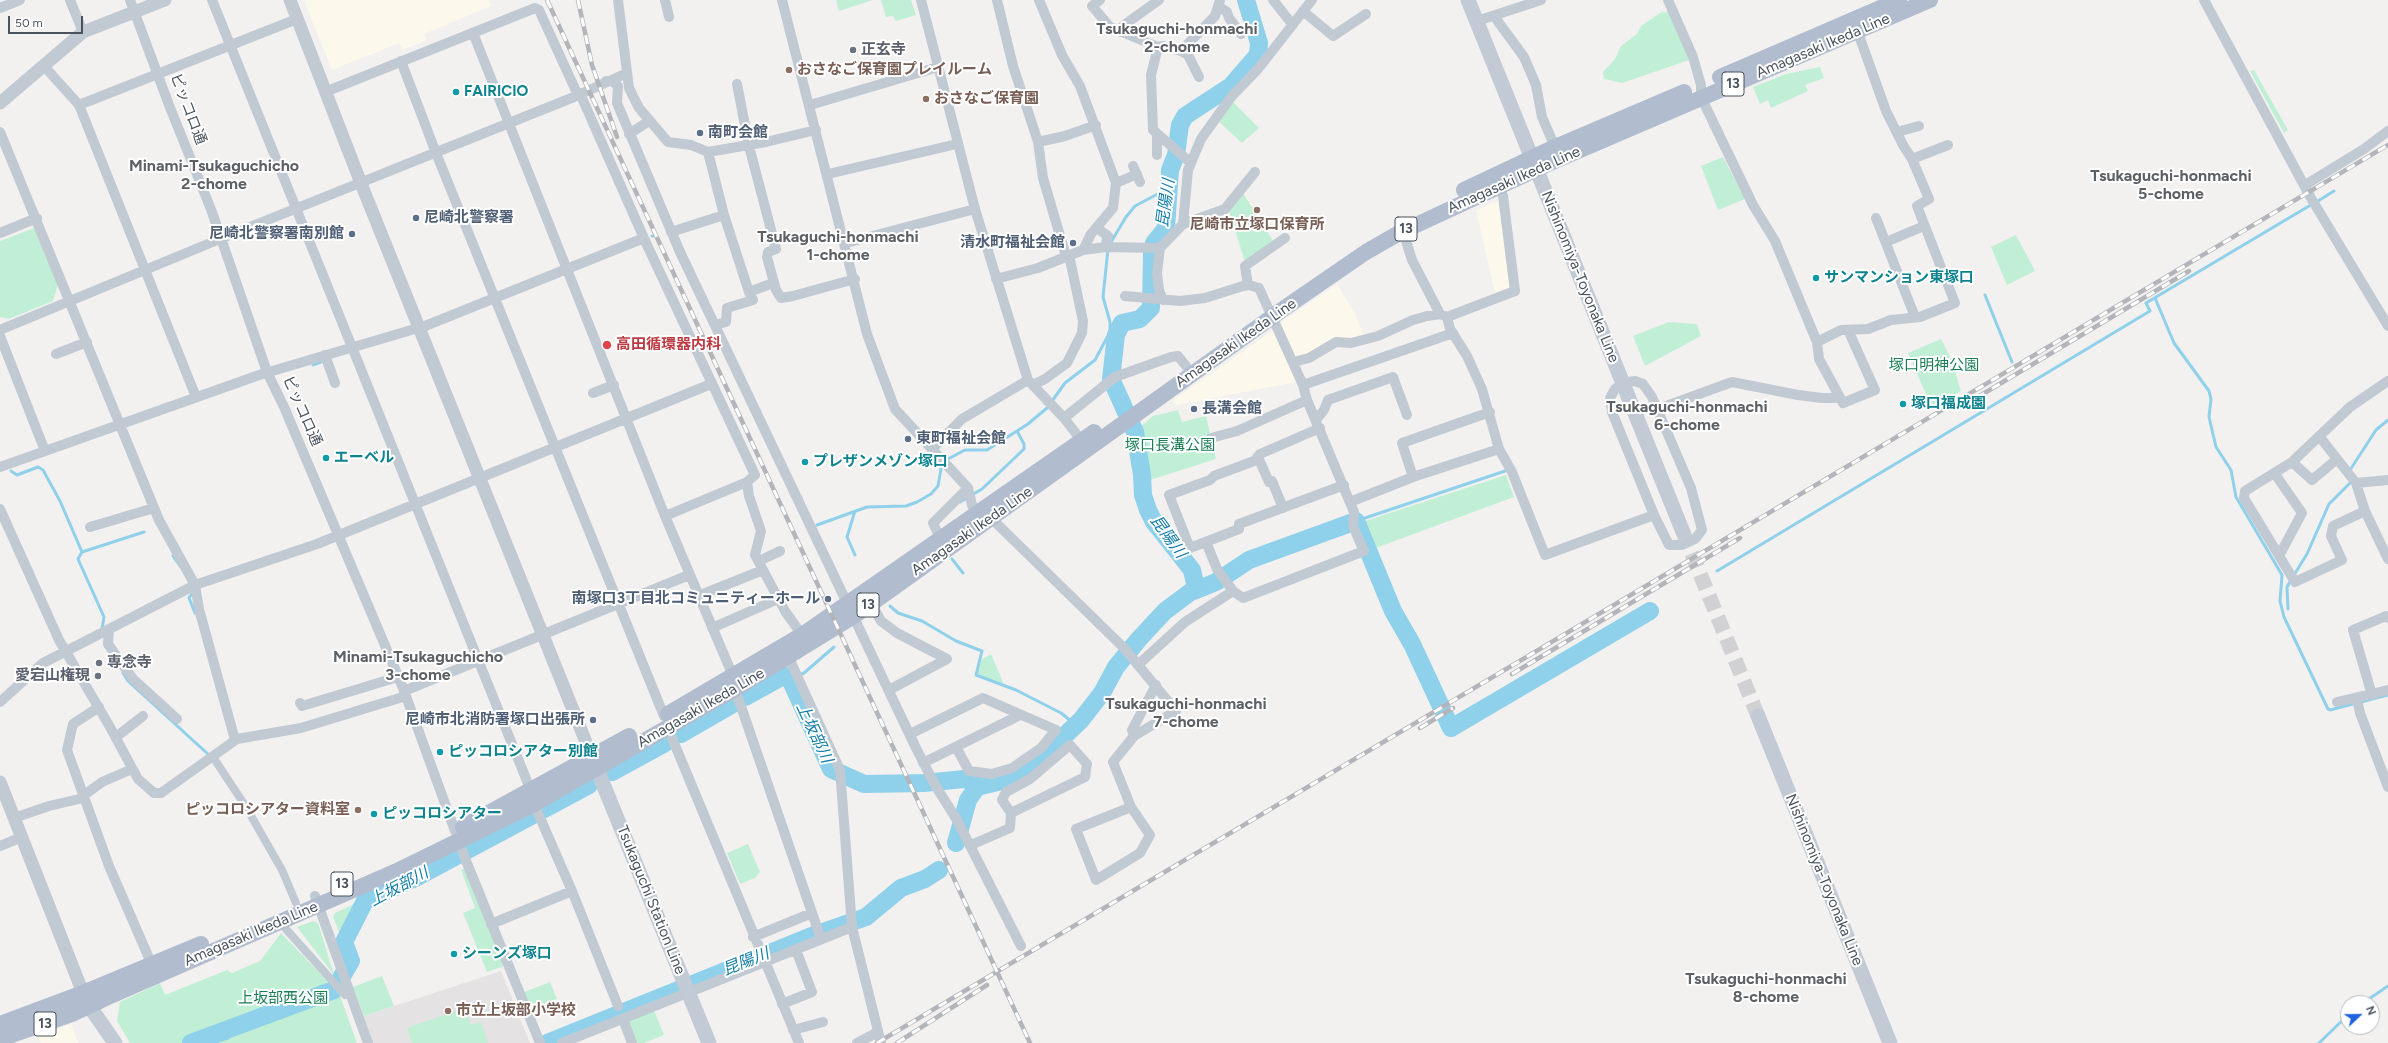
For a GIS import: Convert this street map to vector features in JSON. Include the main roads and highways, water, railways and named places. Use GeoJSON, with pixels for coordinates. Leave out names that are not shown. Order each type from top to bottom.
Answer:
{"type":"FeatureCollection","features":[{"type":"Feature","properties":{"kind":"main road","name":"Nishinomiya-Toyonaka Line"},"geometry":{"type":"LineString","coordinates":[[1468,0],[1683,532]]}},
{"type":"Feature","properties":{"kind":"main road","name":"Amagasaki Ikeda Line"},"geometry":{"type":"LineString","coordinates":[[0,1024],[86,1000],[115,994],[317,901],[460,844],[535,806],[594,762],[734,683],[802,635],[850,609],[871,603],[975,502],[1085,445],[1271,312],[1323,268],[1386,230],[1701,91],[1855,26],[1897,4],[1930,0]]}},
{"type":"Feature","properties":{"kind":"main road","name":"Amagasaki Ikeda Line"},"geometry":{"type":"LineString","coordinates":[[1128,414],[1186,366],[1366,252],[1403,231],[1499,187],[1534,164],[1555,147],[1701,91]]}},
{"type":"Feature","properties":{"kind":"main road","name":"Amagasaki Ikeda Line"},"geometry":{"type":"LineString","coordinates":[[734,683],[791,662],[850,609],[940,538],[975,502]]}},
{"type":"Feature","properties":{"kind":"main road","name":"Nishinomiya-Toyonaka Line"},"geometry":{"type":"LineString","coordinates":[[1758,716],[1890,1043]]}},
{"type":"Feature","properties":{"kind":"main road","name":"Tsukaguchi Station Line"},"geometry":{"type":"LineString","coordinates":[[594,762],[709,1043]]}},
{"type":"Feature","properties":{"kind":"main road","name":"Amagasaki Ikeda Line"},"geometry":{"type":"LineString","coordinates":[[0,1040],[86,1000],[152,965],[296,903],[317,901]]}},
{"type":"Feature","properties":{"kind":"main road"},"geometry":{"type":"LineString","coordinates":[[86,1000],[115,1043]]}},
{"type":"Feature","properties":{"kind":"waterway","name":"昆陽川"},"geometry":{"type":"LineString","coordinates":[[956,843],[968,800],[977,787],[1006,780],[1031,768],[1081,720],[1102,693],[1116,667],[1139,639],[1165,611],[1196,588],[1192,570],[1154,522],[1148,510],[1143,495],[1142,475],[1135,432],[1111,379],[1116,335],[1122,323],[1140,319],[1151,308],[1152,252],[1154,243],[1166,228],[1170,170],[1176,155],[1180,125],[1185,116],[1231,86],[1258,55],[1259,43],[1246,0]]}},
{"type":"Feature","properties":{"kind":"waterway"},"geometry":{"type":"LineString","coordinates":[[1111,242],[1126,217],[1135,206],[1169,188]]}},
{"type":"Feature","properties":{"kind":"waterway"},"geometry":{"type":"LineString","coordinates":[[2318,201],[2334,191]]}},
{"type":"Feature","properties":{"kind":"waterway"},"geometry":{"type":"LineString","coordinates":[[1717,571],[2150,311],[2146,303],[2309,206]]}},
{"type":"Feature","properties":{"kind":"waterway"},"geometry":{"type":"LineString","coordinates":[[946,460],[965,450],[987,450],[1028,424],[1047,408],[1065,383],[1095,360],[1110,332],[1110,322],[1103,297],[1108,249]]}},
{"type":"Feature","properties":{"kind":"waterway"},"geometry":{"type":"LineString","coordinates":[[1985,295],[2012,362]]}},
{"type":"Feature","properties":{"kind":"waterway"},"geometry":{"type":"LineString","coordinates":[[2155,298],[2174,343],[2209,391],[2211,399],[2209,417],[2216,447],[2231,470],[2236,497],[2282,575],[2280,601],[2284,617],[2328,709],[2330,710],[2388,695]]}},
{"type":"Feature","properties":{"kind":"waterway"},"geometry":{"type":"LineString","coordinates":[[313,365],[326,360]]}},
{"type":"Feature","properties":{"kind":"waterway"},"geometry":{"type":"LineString","coordinates":[[2350,470],[2376,430],[2388,420]]}},
{"type":"Feature","properties":{"kind":"waterway"},"geometry":{"type":"LineString","coordinates":[[960,502],[982,489],[1024,449],[1024,444],[1017,431]]}},
{"type":"Feature","properties":{"kind":"waterway"},"geometry":{"type":"LineString","coordinates":[[817,525],[867,507],[906,506],[917,502],[931,494],[938,486],[942,463]]}},
{"type":"Feature","properties":{"kind":"waterway"},"geometry":{"type":"LineString","coordinates":[[11,471],[17,475],[38,467],[43,470],[60,501],[82,552],[144,532]]}},
{"type":"Feature","properties":{"kind":"waterway"},"geometry":{"type":"LineString","coordinates":[[1356,521],[1505,471]]}},
{"type":"Feature","properties":{"kind":"waterway"},"geometry":{"type":"LineString","coordinates":[[2294,575],[2307,554],[2329,504],[2352,481]]}},
{"type":"Feature","properties":{"kind":"waterway"},"geometry":{"type":"LineString","coordinates":[[855,511],[847,537],[855,555]]}},
{"type":"Feature","properties":{"kind":"waterway"},"geometry":{"type":"LineString","coordinates":[[1194,591],[1216,582],[1249,560],[1356,521],[1393,611],[1412,644],[1451,728],[1650,611]]}},
{"type":"Feature","properties":{"kind":"waterway"},"geometry":{"type":"LineString","coordinates":[[82,552],[78,559],[104,617],[102,629]]}},
{"type":"Feature","properties":{"kind":"waterway"},"geometry":{"type":"LineString","coordinates":[[173,556],[180,566]]}},
{"type":"Feature","properties":{"kind":"waterway"},"geometry":{"type":"LineString","coordinates":[[952,559],[963,573]]}},
{"type":"Feature","properties":{"kind":"waterway"},"geometry":{"type":"LineString","coordinates":[[2288,609],[2287,587],[2291,580]]}},
{"type":"Feature","properties":{"kind":"waterway"},"geometry":{"type":"LineString","coordinates":[[193,592],[189,598],[195,613]]}},
{"type":"Feature","properties":{"kind":"waterway"},"geometry":{"type":"LineString","coordinates":[[890,606],[898,613],[922,621],[956,641],[982,651],[976,675],[1016,690],[1061,713],[1071,721]]}},
{"type":"Feature","properties":{"kind":"waterway"},"geometry":{"type":"LineString","coordinates":[[790,679],[804,673],[834,647]]}},
{"type":"Feature","properties":{"kind":"waterway"},"geometry":{"type":"LineString","coordinates":[[123,673],[128,681],[209,755]]}},
{"type":"Feature","properties":{"kind":"waterway","name":"上坂部川"},"geometry":{"type":"LineString","coordinates":[[745,697],[783,676],[787,676],[790,679],[831,769],[864,784],[924,783],[964,779],[992,782]]}},
{"type":"Feature","properties":{"kind":"waterway","name":"上坂部川"},"geometry":{"type":"LineString","coordinates":[[681,734],[733,704]]}},
{"type":"Feature","properties":{"kind":"waterway","name":"上坂部川"},"geometry":{"type":"LineString","coordinates":[[612,772],[665,743]]}},
{"type":"Feature","properties":{"kind":"waterway","name":"上坂部川"},"geometry":{"type":"LineString","coordinates":[[191,1043],[334,990],[351,961],[344,942],[365,901],[417,877],[589,785]]}},
{"type":"Feature","properties":{"kind":"waterway","name":"昆陽川"},"geometry":{"type":"LineString","coordinates":[[547,1043],[809,937],[866,917],[901,888],[925,879],[939,870]]}},
{"type":"Feature","properties":{"kind":"waterway"},"geometry":{"type":"LineString","coordinates":[[2375,995],[2388,986]]}},
{"type":"Feature","properties":{"kind":"waterway"},"geometry":{"type":"LineString","coordinates":[[2319,1043],[2340,1023]]}},
{"type":"Feature","properties":{"kind":"waterway"},"geometry":{"type":"LineString","coordinates":[[212,1043],[228,1038],[225,1031]]}},
{"type":"Feature","properties":{"kind":"tunnel"},"geometry":{"type":"LineString","coordinates":[[1683,532],[1758,716]]}},
{"type":"Feature","properties":{"kind":"railway"},"geometry":{"type":"LineString","coordinates":[[547,0],[1030,1043]]}},
{"type":"Feature","properties":{"kind":"railway"},"geometry":{"type":"LineString","coordinates":[[578,0],[592,65],[617,137]]}},
{"type":"Feature","properties":{"kind":"railway"},"geometry":{"type":"LineString","coordinates":[[877,1043],[2388,145]]}},
{"type":"Feature","properties":{"kind":"railway"},"geometry":{"type":"LineString","coordinates":[[1961,407],[2189,271]]}},
{"type":"Feature","properties":{"kind":"railway"},"geometry":{"type":"LineString","coordinates":[[1512,674],[1740,538]]}},
{"type":"Feature","properties":{"kind":"railway"},"geometry":{"type":"LineString","coordinates":[[1420,728],[1453,708]]}},
{"type":"Feature","properties":{"kind":"railway"},"geometry":{"type":"LineString","coordinates":[[897,1043],[987,985]]}},
{"type":"Feature","properties":{"kind":"place","name":"正玄寺"},"geometry":{"type":"Point","coordinates":[853,50]}},
{"type":"Feature","properties":{"kind":"place","name":"おさなご保育園プレイルーム"},"geometry":{"type":"Point","coordinates":[789,70]}},
{"type":"Feature","properties":{"kind":"place","name":"FAIRICIO"},"geometry":{"type":"Point","coordinates":[456,92]}},
{"type":"Feature","properties":{"kind":"place","name":"おさなご保育園"},"geometry":{"type":"Point","coordinates":[926,99]}},
{"type":"Feature","properties":{"kind":"place","name":"南町会館"},"geometry":{"type":"Point","coordinates":[700,133]}},
{"type":"Feature","properties":{"kind":"place","name":"尼崎市立塚口保育所"},"geometry":{"type":"Point","coordinates":[1257,210]}},
{"type":"Feature","properties":{"kind":"place","name":"尼崎北警察署"},"geometry":{"type":"Point","coordinates":[416,218]}},
{"type":"Feature","properties":{"kind":"place","name":"尼崎北警察署南別館"},"geometry":{"type":"Point","coordinates":[352,234]}},
{"type":"Feature","properties":{"kind":"place","name":"清水町福祉会館"},"geometry":{"type":"Point","coordinates":[1073,243]}},
{"type":"Feature","properties":{"kind":"place","name":"サンマンション東塚口"},"geometry":{"type":"Point","coordinates":[1816,278]}},
{"type":"Feature","properties":{"kind":"place","name":"高田循環器内科"},"geometry":{"type":"Point","coordinates":[607,345]}},
{"type":"Feature","properties":{"kind":"place","name":"塚口福成園"},"geometry":{"type":"Point","coordinates":[1903,404]}},
{"type":"Feature","properties":{"kind":"place","name":"長溝会館"},"geometry":{"type":"Point","coordinates":[1194,409]}},
{"type":"Feature","properties":{"kind":"place","name":"東町福祉会館"},"geometry":{"type":"Point","coordinates":[908,439]}},
{"type":"Feature","properties":{"kind":"place","name":"エーベル"},"geometry":{"type":"Point","coordinates":[326,458]}},
{"type":"Feature","properties":{"kind":"place","name":"プレザンメゾン塚口"},"geometry":{"type":"Point","coordinates":[805,462]}},
{"type":"Feature","properties":{"kind":"place","name":"南塚口3丁目北コミュニティーホール"},"geometry":{"type":"Point","coordinates":[828,599]}},
{"type":"Feature","properties":{"kind":"place","name":"専念寺"},"geometry":{"type":"Point","coordinates":[99,663]}},
{"type":"Feature","properties":{"kind":"place","name":"愛宕山権現"},"geometry":{"type":"Point","coordinates":[98,676]}},
{"type":"Feature","properties":{"kind":"place","name":"尼崎市北消防署塚口出張所"},"geometry":{"type":"Point","coordinates":[593,720]}},
{"type":"Feature","properties":{"kind":"place","name":"ピッコロシアター別館"},"geometry":{"type":"Point","coordinates":[440,752]}},
{"type":"Feature","properties":{"kind":"place","name":"ピッコロシアター資料室"},"geometry":{"type":"Point","coordinates":[358,810]}},
{"type":"Feature","properties":{"kind":"place","name":"ピッコロシアター"},"geometry":{"type":"Point","coordinates":[374,814]}},
{"type":"Feature","properties":{"kind":"place","name":"シーンズ塚口"},"geometry":{"type":"Point","coordinates":[454,954]}},
{"type":"Feature","properties":{"kind":"place","name":"市立上坂部小学校"},"geometry":{"type":"Point","coordinates":[448,1011]}},
{"type":"Feature","properties":{"kind":"district","name":"Tsukaguchi-honmachi 2-chome"},"geometry":{"type":"Point","coordinates":[1177,38]}},
{"type":"Feature","properties":{"kind":"district","name":"Minami-Tsukaguchicho 2-chome"},"geometry":{"type":"Point","coordinates":[214,175]}},
{"type":"Feature","properties":{"kind":"district","name":"Tsukaguchi-honmachi 5-chome"},"geometry":{"type":"Point","coordinates":[2171,185]}},
{"type":"Feature","properties":{"kind":"district","name":"Tsukaguchi-honmachi 1-chome"},"geometry":{"type":"Point","coordinates":[838,246]}},
{"type":"Feature","properties":{"kind":"district","name":"Tsukaguchi-honmachi 6-chome"},"geometry":{"type":"Point","coordinates":[1687,416]}},
{"type":"Feature","properties":{"kind":"district","name":"Minami-Tsukaguchicho 3-chome"},"geometry":{"type":"Point","coordinates":[418,666]}},
{"type":"Feature","properties":{"kind":"district","name":"Tsukaguchi-honmachi 7-chome"},"geometry":{"type":"Point","coordinates":[1186,713]}},
{"type":"Feature","properties":{"kind":"district","name":"Tsukaguchi-honmachi 8-chome"},"geometry":{"type":"Point","coordinates":[1766,988]}},
{"type":"Feature","properties":{"kind":"park label","name":"塚口明神公園"},"geometry":{"type":"Point","coordinates":[1934,366]}},
{"type":"Feature","properties":{"kind":"park label","name":"塚口長溝公園"},"geometry":{"type":"Point","coordinates":[1170,446]}},
{"type":"Feature","properties":{"kind":"park label","name":"上坂部西公園"},"geometry":{"type":"Point","coordinates":[283,999]}}]}
